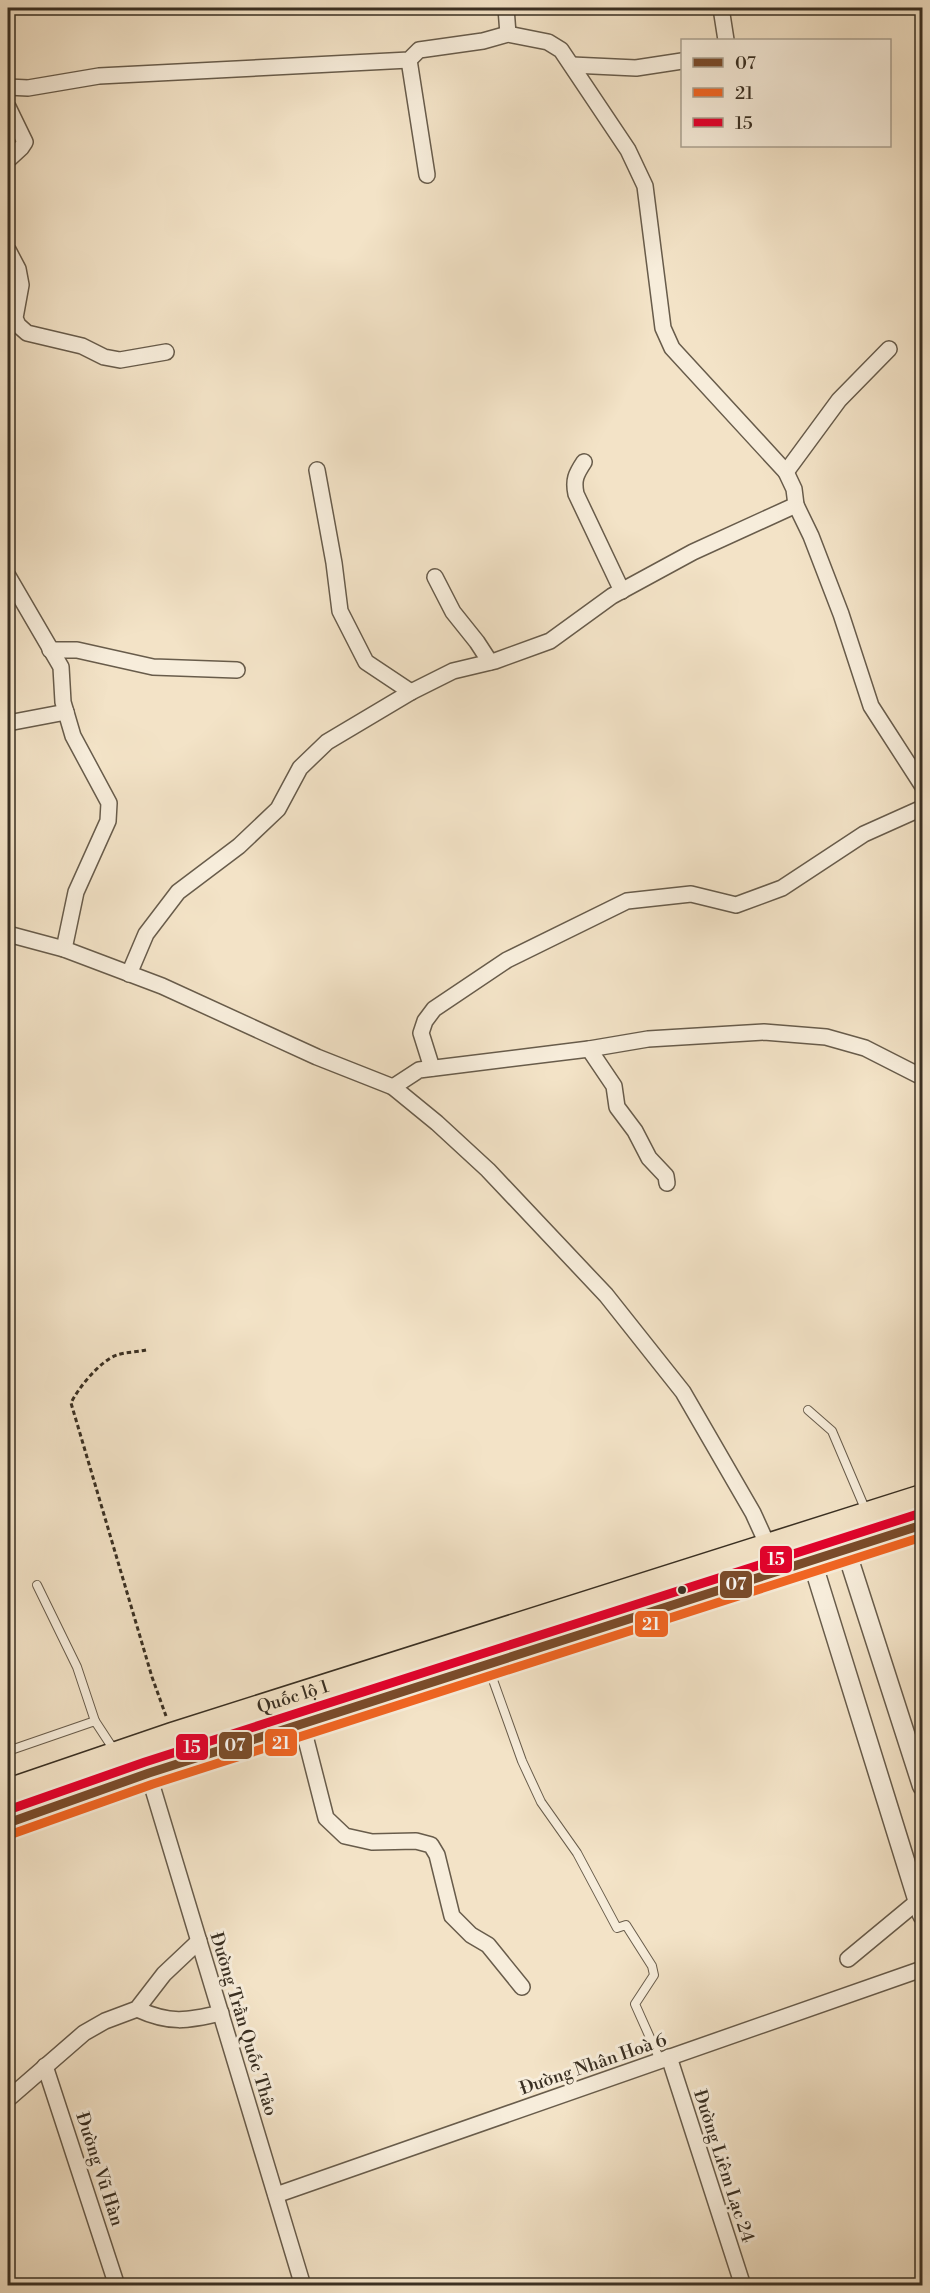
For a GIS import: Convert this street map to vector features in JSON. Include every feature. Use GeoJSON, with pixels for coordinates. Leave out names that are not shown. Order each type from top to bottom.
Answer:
{"type":"FeatureCollection","features":[{"type":"Feature","properties":{"kind":"highway","name":"Quốc lộ 1"},"geometry":{"type":"LineString","coordinates":[[8,1791],[140,1746],[922,1497]]}},
{"type":"Feature","properties":{"kind":"highway","name":"Quốc lộ 1"},"geometry":{"type":"LineString","coordinates":[[8,1823],[149,1773],[922,1525]]}},
{"type":"Feature","properties":{"kind":"street"},"geometry":{"type":"LineString","coordinates":[[507,8],[508,34]]}},
{"type":"Feature","properties":{"kind":"street"},"geometry":{"type":"LineString","coordinates":[[721,8],[726,39]]}},
{"type":"Feature","properties":{"kind":"street"},"geometry":{"type":"LineString","coordinates":[[8,87],[28,88],[99,76],[409,60],[419,50],[483,41],[508,34],[548,42],[561,50],[628,150],[645,186],[663,328],[672,348],[786,472],[794,489],[796,505],[812,536],[841,614],[871,705],[922,785]]}},
{"type":"Feature","properties":{"kind":"street"},"geometry":{"type":"LineString","coordinates":[[409,60],[427,175]]}},
{"type":"Feature","properties":{"kind":"street"},"geometry":{"type":"LineString","coordinates":[[572,65],[636,68],[681,61]]}},
{"type":"Feature","properties":{"kind":"street"},"geometry":{"type":"LineString","coordinates":[[8,107],[25,141],[8,160]]}},
{"type":"Feature","properties":{"kind":"street"},"geometry":{"type":"LineString","coordinates":[[8,250],[18,269],[21,285],[15,318],[18,325],[27,333],[82,346],[104,357],[120,360],[166,352]]}},
{"type":"Feature","properties":{"kind":"street"},"geometry":{"type":"LineString","coordinates":[[786,472],[839,400],[889,349]]}},
{"type":"Feature","properties":{"kind":"street"},"geometry":{"type":"LineString","coordinates":[[584,462],[576,475],[574,485],[576,494],[622,591]]}},
{"type":"Feature","properties":{"kind":"street"},"geometry":{"type":"LineString","coordinates":[[316,470],[334,563],[340,611],[366,662],[411,693]]}},
{"type":"Feature","properties":{"kind":"street"},"geometry":{"type":"LineString","coordinates":[[129,974],[146,934],[178,892],[239,846],[278,809],[300,768],[327,742],[453,671],[490,662],[550,641],[622,591],[693,552],[796,505]]}},
{"type":"Feature","properties":{"kind":"street"},"geometry":{"type":"LineString","coordinates":[[8,576],[61,668],[66,712],[73,736],[109,803],[108,821],[76,892],[64,950]]}},
{"type":"Feature","properties":{"kind":"street"},"geometry":{"type":"LineString","coordinates":[[435,577],[453,612],[490,662]]}},
{"type":"Feature","properties":{"kind":"street"},"geometry":{"type":"LineString","coordinates":[[50,650],[78,650],[153,667],[237,670]]}},
{"type":"Feature","properties":{"kind":"street"},"geometry":{"type":"LineString","coordinates":[[8,723],[66,712]]}},
{"type":"Feature","properties":{"kind":"street"},"geometry":{"type":"LineString","coordinates":[[432,1068],[421,1033],[425,1021],[434,1009],[507,960],[627,901],[691,894],[736,905],[782,888],[864,834],[922,808]]}},
{"type":"Feature","properties":{"kind":"street"},"geometry":{"type":"LineString","coordinates":[[8,934],[64,950],[162,986],[317,1057],[393,1087],[437,1123],[488,1170],[606,1295],[683,1392],[753,1513],[768,1546],[772,1574]]}},
{"type":"Feature","properties":{"kind":"street"},"geometry":{"type":"LineString","coordinates":[[393,1087],[419,1070],[432,1068],[589,1049],[648,1039],[764,1032],[826,1037],[865,1048],[922,1077]]}},
{"type":"Feature","properties":{"kind":"street"},"geometry":{"type":"LineString","coordinates":[[589,1049],[614,1086],[617,1107],[635,1131],[649,1158],[666,1176],[667,1183]]}},
{"type":"Feature","properties":{"kind":"street"},"geometry":{"type":"LineString","coordinates":[[846,1550],[922,1786]]}},
{"type":"Feature","properties":{"kind":"street"},"geometry":{"type":"LineString","coordinates":[[812,1561],[920,1908],[848,1959]]}},
{"type":"Feature","properties":{"kind":"street"},"geometry":{"type":"LineString","coordinates":[[302,1724],[326,1818],[345,1836],[372,1842],[416,1841],[431,1845],[437,1855],[452,1916],[471,1935],[488,1945],[522,1987]]}},
{"type":"Feature","properties":{"kind":"street","name":"Đường Trần Quốc Thảo"},"geometry":{"type":"LineString","coordinates":[[140,1746],[303,2286]]}},
{"type":"Feature","properties":{"kind":"street"},"geometry":{"type":"LineString","coordinates":[[8,2099],[95,2026],[137,2008],[164,1974],[199,1941]]}},
{"type":"Feature","properties":{"kind":"street","name":"Đường Nhân Hoà 6"},"geometry":{"type":"LineString","coordinates":[[276,2195],[922,1969]]}},
{"type":"Feature","properties":{"kind":"street"},"geometry":{"type":"LineString","coordinates":[[137,2008],[165,2020],[176,2021],[193,2020],[221,2013]]}},
{"type":"Feature","properties":{"kind":"street","name":"Đường Liêm Lạc 24"},"geometry":{"type":"LineString","coordinates":[[665,2059],[742,2286]]}},
{"type":"Feature","properties":{"kind":"street","name":"Đường Vũ Hàn"},"geometry":{"type":"LineString","coordinates":[[45,2066],[117,2286]]}},
{"type":"Feature","properties":{"kind":"lane"},"geometry":{"type":"LineString","coordinates":[[808,1410],[832,1431],[868,1515]]}},
{"type":"Feature","properties":{"kind":"lane"},"geometry":{"type":"LineString","coordinates":[[37,1585],[76,1667],[95,1721],[116,1754]]}},
{"type":"Feature","properties":{"kind":"lane"},"geometry":{"type":"LineString","coordinates":[[488,1665],[522,1761],[541,1802],[577,1853],[617,1928],[626,1925],[652,1966],[654,1976],[635,2004],[665,2059]]}},
{"type":"Feature","properties":{"kind":"lane"},"geometry":{"type":"LineString","coordinates":[[8,1751],[95,1721]]}},
{"type":"Feature","properties":{"kind":"path"},"geometry":{"type":"LineString","coordinates":[[146,1350],[115,1356],[90,1376],[76,1392],[71,1403],[152,1677],[172,1736]]}},
{"type":"Feature","properties":{"kind":"transit line","name":"15"},"geometry":{"type":"LineString","coordinates":[[8,1810],[145,1762],[918,1514]]}},
{"type":"Feature","properties":{"kind":"transit line","name":"07"},"geometry":{"type":"LineString","coordinates":[[8,1823],[149,1773],[922,1525]]}},
{"type":"Feature","properties":{"kind":"transit line","name":"21"},"geometry":{"type":"LineString","coordinates":[[12,1834],[153,1784],[922,1537]]}}]}
